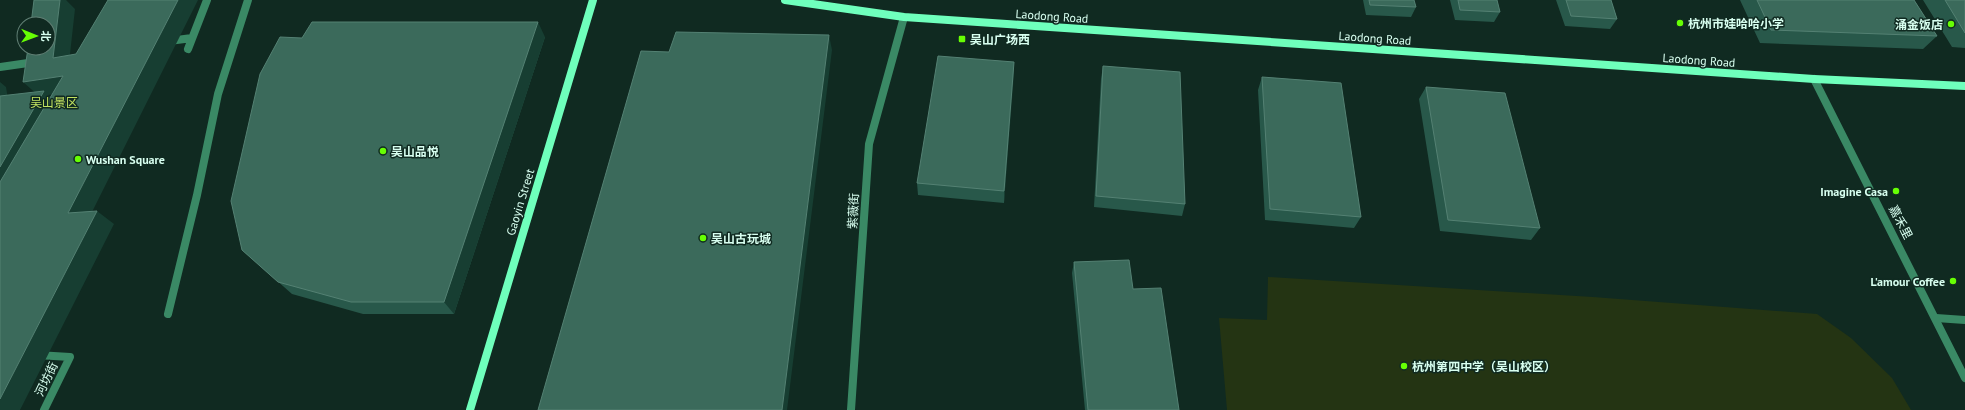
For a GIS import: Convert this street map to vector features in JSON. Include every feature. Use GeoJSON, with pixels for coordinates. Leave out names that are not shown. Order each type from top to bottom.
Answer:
{"type":"FeatureCollection","features":[{"type":"Feature","properties":{"kind":"street"},"geometry":{"type":"LineString","coordinates":[[188,49],[206,0]]}},
{"type":"Feature","properties":{"kind":"street"},"geometry":{"type":"LineString","coordinates":[[168,314],[197,196],[218,94],[248,0]]}},
{"type":"Feature","properties":{"kind":"street","name":"Gaoyin Street"},"geometry":{"type":"LineString","coordinates":[[470,410],[593,0]]}},
{"type":"Feature","properties":{"kind":"street","name":"Laodong Road"},"geometry":{"type":"LineString","coordinates":[[785,0],[797,0],[904,17],[1814,79],[1965,86]]}},
{"type":"Feature","properties":{"kind":"street","name":"紫薇街"},"geometry":{"type":"LineString","coordinates":[[852,410],[869,144],[904,17]]}},
{"type":"Feature","properties":{"kind":"street"},"geometry":{"type":"LineString","coordinates":[[161,43],[192,38]]}},
{"type":"Feature","properties":{"kind":"street"},"geometry":{"type":"LineString","coordinates":[[0,67],[46,60]]}},
{"type":"Feature","properties":{"kind":"street","name":"嘉禾里"},"geometry":{"type":"LineString","coordinates":[[1814,79],[1965,378]]}},
{"type":"Feature","properties":{"kind":"street"},"geometry":{"type":"LineString","coordinates":[[1936,318],[1965,320]]}},
{"type":"Feature","properties":{"kind":"street","name":"河坊街"},"geometry":{"type":"LineString","coordinates":[[27,354],[70,357],[44,410]]}},
{"type":"Feature","properties":{"kind":"green space"},"geometry":{"type":"Polygon","coordinates":[[[1268,277],[1593,297],[1817,314],[1851,338],[1892,378],[1911,410],[1227,410],[1219,318],[1267,320],[1268,277]]]}},
{"type":"Feature","properties":{"kind":"building","name":"吴山景区"},"geometry":{"type":"Polygon","coordinates":[[[34,0],[60,0],[56,33],[56,16],[32,16],[34,0]]]}},
{"type":"Feature","properties":{"kind":"building","name":"吴山景区"},"geometry":{"type":"Polygon","coordinates":[[[108,0],[178,0],[68,213],[97,211],[0,399],[0,182],[63,76],[23,82],[27,56],[53,56],[53,58],[76,54],[108,0]]]}},
{"type":"Feature","properties":{"kind":"building"},"geometry":{"type":"Polygon","coordinates":[[[1369,0],[1414,0],[1416,7],[1370,5],[1369,0]]]}},
{"type":"Feature","properties":{"kind":"building"},"geometry":{"type":"Polygon","coordinates":[[[1458,0],[1497,0],[1500,12],[1460,10],[1458,0]]]}},
{"type":"Feature","properties":{"kind":"building"},"geometry":{"type":"Polygon","coordinates":[[[1566,0],[1611,0],[1617,19],[1571,16],[1566,0]]]}},
{"type":"Feature","properties":{"kind":"building"},"geometry":{"type":"Polygon","coordinates":[[[1757,0],[1914,0],[1937,36],[1771,30],[1757,0]]]}},
{"type":"Feature","properties":{"kind":"building"},"geometry":{"type":"Polygon","coordinates":[[[1945,0],[1965,0],[1965,33],[1945,0]]]}},
{"type":"Feature","properties":{"kind":"building","name":"吴山品悦"},"geometry":{"type":"Polygon","coordinates":[[[312,22],[538,22],[444,302],[351,302],[278,282],[242,250],[231,201],[260,74],[280,37],[302,38],[312,22]]]}},
{"type":"Feature","properties":{"kind":"building","name":"吴山古玩城"},"geometry":{"type":"Polygon","coordinates":[[[676,32],[829,35],[782,410],[538,410],[641,51],[669,52],[676,32]]]}},
{"type":"Feature","properties":{"kind":"building"},"geometry":{"type":"Polygon","coordinates":[[[938,56],[1014,62],[1004,191],[917,183],[938,56]]]}},
{"type":"Feature","properties":{"kind":"building"},"geometry":{"type":"Polygon","coordinates":[[[1103,66],[1180,72],[1185,204],[1096,196],[1103,66]]]}},
{"type":"Feature","properties":{"kind":"building"},"geometry":{"type":"Polygon","coordinates":[[[1262,77],[1341,83],[1361,217],[1270,209],[1262,77]]]}},
{"type":"Feature","properties":{"kind":"building"},"geometry":{"type":"Polygon","coordinates":[[[1426,87],[1505,93],[1540,228],[1448,220],[1426,87]]]}},
{"type":"Feature","properties":{"kind":"building"},"geometry":{"type":"Polygon","coordinates":[[[44,91],[0,167],[0,96],[44,91]]]}},
{"type":"Feature","properties":{"kind":"building"},"geometry":{"type":"Polygon","coordinates":[[[1129,260],[1133,289],[1161,288],[1179,410],[1088,410],[1074,262],[1129,260]]]}},
{"type":"Feature","properties":{"kind":"place","name":"杭州市娃哈哈小学"},"geometry":{"type":"Point","coordinates":[1680,23]}},
{"type":"Feature","properties":{"kind":"place","name":"涌金饭店"},"geometry":{"type":"Point","coordinates":[1951,24]}},
{"type":"Feature","properties":{"kind":"place","name":"吴山广场西"},"geometry":{"type":"Point","coordinates":[962,39]}},
{"type":"Feature","properties":{"kind":"place","name":"吴山品悦"},"geometry":{"type":"Point","coordinates":[383,151]}},
{"type":"Feature","properties":{"kind":"place","name":"Wushan Square"},"geometry":{"type":"Point","coordinates":[78,159]}},
{"type":"Feature","properties":{"kind":"place","name":"Imagine Casa"},"geometry":{"type":"Point","coordinates":[1896,191]}},
{"type":"Feature","properties":{"kind":"place","name":"吴山古玩城"},"geometry":{"type":"Point","coordinates":[703,238]}},
{"type":"Feature","properties":{"kind":"place","name":"L'amour Coffee"},"geometry":{"type":"Point","coordinates":[1953,281]}},
{"type":"Feature","properties":{"kind":"place","name":"杭州第四中学（吴山校区）"},"geometry":{"type":"Point","coordinates":[1404,366]}}]}
